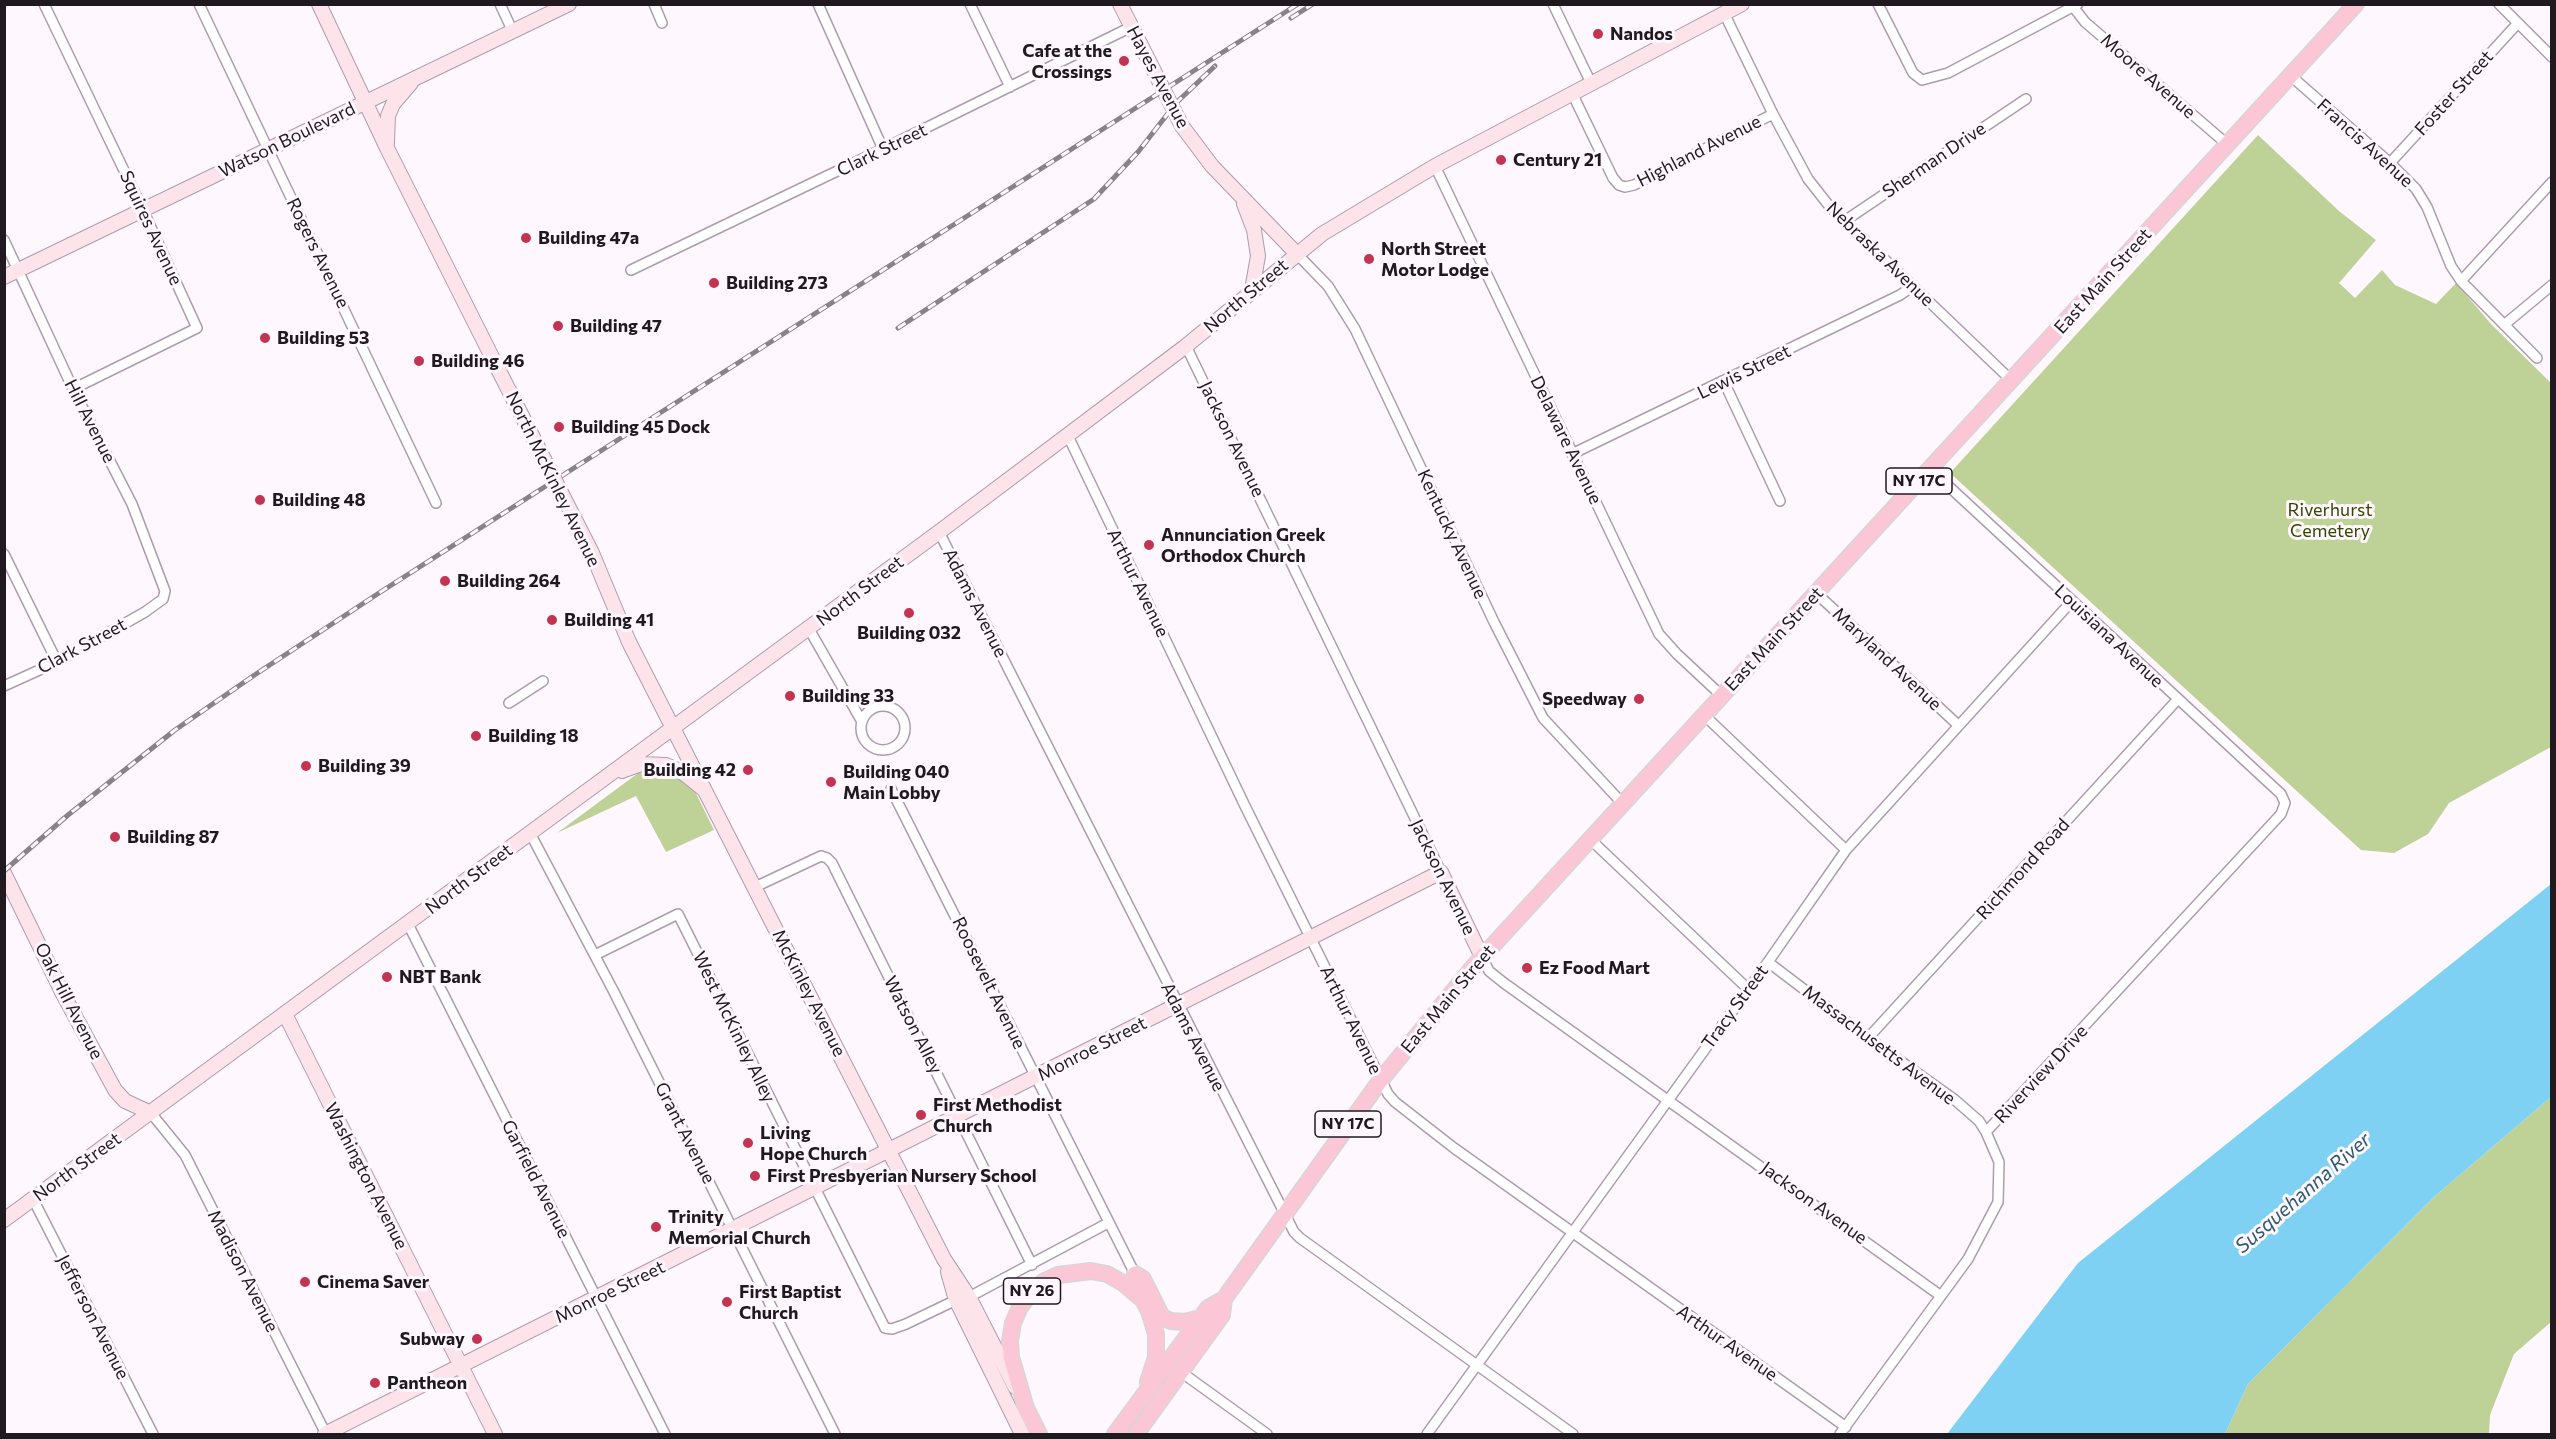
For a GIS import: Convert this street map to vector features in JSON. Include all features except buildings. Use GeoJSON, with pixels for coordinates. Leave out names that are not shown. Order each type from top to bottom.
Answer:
{"type":"FeatureCollection","features":[{"type":"Feature","properties":{"kind":"main road","name":"East Main Street"},"geometry":{"type":"LineString","coordinates":[[1115,1434],[1208,1308],[1224,1299],[1380,1081],[1482,957],[2356,4]]}},
{"type":"Feature","properties":{"kind":"main road","name":"NY 26"},"geometry":{"type":"LineString","coordinates":[[1039,1434],[1026,1408],[1011,1357],[1010,1341],[1013,1323],[1020,1307],[1030,1294],[1043,1282],[1058,1275],[1091,1271],[1107,1274],[1123,1283],[1143,1300]]}},
{"type":"Feature","properties":{"kind":"main road"},"geometry":{"type":"LineString","coordinates":[[1145,1393],[1157,1346],[1149,1311],[1134,1282],[1135,1274],[1143,1279],[1162,1317],[1171,1321],[1184,1322],[1201,1318]]}},
{"type":"Feature","properties":{"kind":"main road","name":"East Main Street"},"geometry":{"type":"LineString","coordinates":[[1140,1432],[1222,1315],[1224,1299]]}},
{"type":"Feature","properties":{"kind":"street","name":"Squires Avenue"},"geometry":{"type":"LineString","coordinates":[[44,4],[197,328],[73,389]]}},
{"type":"Feature","properties":{"kind":"street","name":"Rogers Avenue"},"geometry":{"type":"LineString","coordinates":[[199,4],[436,502]]}},
{"type":"Feature","properties":{"kind":"street","name":"North McKinley Avenue"},"geometry":{"type":"LineString","coordinates":[[320,4],[387,148],[592,553],[628,642],[674,728]]}},
{"type":"Feature","properties":{"kind":"street"},"geometry":{"type":"LineString","coordinates":[[501,4],[513,32]]}},
{"type":"Feature","properties":{"kind":"street","name":"Watson Boulevard"},"geometry":{"type":"LineString","coordinates":[[4,277],[569,4]]}},
{"type":"Feature","properties":{"kind":"street"},"geometry":{"type":"LineString","coordinates":[[654,4],[662,23]]}},
{"type":"Feature","properties":{"kind":"street"},"geometry":{"type":"LineString","coordinates":[[818,4],[883,149]]}},
{"type":"Feature","properties":{"kind":"street"},"geometry":{"type":"LineString","coordinates":[[970,4],[1010,87]]}},
{"type":"Feature","properties":{"kind":"street","name":"Hayes Avenue"},"geometry":{"type":"LineString","coordinates":[[1120,4],[1182,126],[1212,166],[1296,253]]}},
{"type":"Feature","properties":{"kind":"street"},"geometry":{"type":"LineString","coordinates":[[1553,4],[1591,83]]}},
{"type":"Feature","properties":{"kind":"street","name":"North Street"},"geometry":{"type":"LineString","coordinates":[[4,1220],[1068,436],[1186,346],[1296,253],[1322,234],[1435,166],[1742,4]]}},
{"type":"Feature","properties":{"kind":"street"},"geometry":{"type":"LineString","coordinates":[[1878,4],[1913,73],[1922,80],[1930,80],[1948,73],[2074,5]]}},
{"type":"Feature","properties":{"kind":"street"},"geometry":{"type":"LineString","coordinates":[[2499,4],[2552,57]]}},
{"type":"Feature","properties":{"kind":"street","name":"Moore Avenue"},"geometry":{"type":"LineString","coordinates":[[2074,5],[2085,22],[2228,145]]}},
{"type":"Feature","properties":{"kind":"street","name":"Nebraska Avenue"},"geometry":{"type":"LineString","coordinates":[[1724,13],[1773,114],[1808,179],[1843,222],[2011,380]]}},
{"type":"Feature","properties":{"kind":"street","name":"Foster Street"},"geometry":{"type":"LineString","coordinates":[[2390,163],[2518,23]]}},
{"type":"Feature","properties":{"kind":"street","name":"Clark Street"},"geometry":{"type":"LineString","coordinates":[[631,270],[1131,27]]}},
{"type":"Feature","properties":{"kind":"street","name":"Francis Avenue"},"geometry":{"type":"LineString","coordinates":[[2291,76],[2390,163],[2416,189],[2427,207],[2451,266],[2461,280],[2537,358]]}},
{"type":"Feature","properties":{"kind":"street"},"geometry":{"type":"LineString","coordinates":[[387,148],[388,116],[393,104],[415,79]]}},
{"type":"Feature","properties":{"kind":"street","name":"Highland Avenue"},"geometry":{"type":"LineString","coordinates":[[1572,93],[1613,178],[1619,185],[1625,187],[1634,185],[1773,114]]}},
{"type":"Feature","properties":{"kind":"street","name":"Sherman Drive"},"geometry":{"type":"LineString","coordinates":[[1843,222],[2026,99]]}},
{"type":"Feature","properties":{"kind":"street","name":"Delaware Avenue"},"geometry":{"type":"LineString","coordinates":[[1435,166],[1659,634],[1722,696]]}},
{"type":"Feature","properties":{"kind":"street"},"geometry":{"type":"LineString","coordinates":[[2461,280],[2552,182]]}},
{"type":"Feature","properties":{"kind":"street"},"geometry":{"type":"LineString","coordinates":[[1239,194],[1254,230],[1258,256],[1252,290]]}},
{"type":"Feature","properties":{"kind":"street","name":"Hill Avenue"},"geometry":{"type":"LineString","coordinates":[[4,240],[73,389],[140,521],[163,582],[165,591],[159,603]]}},
{"type":"Feature","properties":{"kind":"street","name":"Kentucky Avenue"},"geometry":{"type":"LineString","coordinates":[[1296,253],[1328,286],[1355,329],[1494,622],[1543,718],[1623,804]]}},
{"type":"Feature","properties":{"kind":"street"},"geometry":{"type":"LineString","coordinates":[[2504,325],[2552,285]]}},
{"type":"Feature","properties":{"kind":"street","name":"Lewis Street"},"geometry":{"type":"LineString","coordinates":[[1572,454],[1724,382],[1900,295],[1913,286]]}},
{"type":"Feature","properties":{"kind":"street","name":"Jackson Avenue"},"geometry":{"type":"LineString","coordinates":[[1186,346],[1489,971],[1941,1296]]}},
{"type":"Feature","properties":{"kind":"street"},"geometry":{"type":"LineString","coordinates":[[1724,382],[1780,501]]}},
{"type":"Feature","properties":{"kind":"street","name":"Arthur Avenue"},"geometry":{"type":"LineString","coordinates":[[1068,436],[1310,939],[1380,1081],[1395,1102],[1454,1148],[1573,1231],[1843,1431]]}},
{"type":"Feature","properties":{"kind":"street","name":"Louisiana Avenue"},"geometry":{"type":"LineString","coordinates":[[1930,469],[2281,794],[2284,805]]}},
{"type":"Feature","properties":{"kind":"street","name":"Adams Avenue"},"geometry":{"type":"LineString","coordinates":[[939,532],[1284,1216],[1300,1238],[1573,1434]]}},
{"type":"Feature","properties":{"kind":"street"},"geometry":{"type":"LineString","coordinates":[[4,554],[57,662]]}},
{"type":"Feature","properties":{"kind":"street","name":"Maryland Avenue"},"geometry":{"type":"LineString","coordinates":[[1816,593],[1958,725]]}},
{"type":"Feature","properties":{"kind":"street","name":"Tracy Street"},"geometry":{"type":"LineString","coordinates":[[1426,1434],[1749,989],[1846,850],[2071,602]]}},
{"type":"Feature","properties":{"kind":"street","name":"Clark Street"},"geometry":{"type":"LineString","coordinates":[[4,686],[57,662],[159,603]]}},
{"type":"Feature","properties":{"kind":"street"},"geometry":{"type":"LineString","coordinates":[[809,629],[861,720],[863,738],[866,743],[877,750],[884,750],[896,746],[905,734],[906,727],[900,713],[887,705],[872,708],[861,720]]}},
{"type":"Feature","properties":{"kind":"street"},"geometry":{"type":"LineString","coordinates":[[509,703],[543,681]]}},
{"type":"Feature","properties":{"kind":"street","name":"Richmond Road"},"geometry":{"type":"LineString","coordinates":[[1868,1038],[2178,699]]}},
{"type":"Feature","properties":{"kind":"street"},"geometry":{"type":"LineString","coordinates":[[1704,715],[1846,850]]}},
{"type":"Feature","properties":{"kind":"street","name":"McKinley Avenue"},"geometry":{"type":"LineString","coordinates":[[674,728],[944,1259],[1022,1434]]}},
{"type":"Feature","properties":{"kind":"street"},"geometry":{"type":"LineString","coordinates":[[606,777],[641,764],[666,765],[682,772],[707,793]]}},
{"type":"Feature","properties":{"kind":"street","name":"Roosevelt Avenue"},"geometry":{"type":"LineString","coordinates":[[891,789],[1135,1274]]}},
{"type":"Feature","properties":{"kind":"street","name":"Riverview Drive"},"geometry":{"type":"LineString","coordinates":[[1843,1431],[1968,1259],[1998,1202],[1999,1162],[1986,1132],[2257,840],[2280,814],[2284,805]]}},
{"type":"Feature","properties":{"kind":"street","name":"Grant Avenue"},"geometry":{"type":"LineString","coordinates":[[530,833],[595,955],[835,1434]]}},
{"type":"Feature","properties":{"kind":"street"},"geometry":{"type":"LineString","coordinates":[[1590,839],[1749,989]]}},
{"type":"Feature","properties":{"kind":"street","name":"Watson Alley"},"geometry":{"type":"LineString","coordinates":[[755,887],[821,856],[827,858],[959,1116],[1032,1265]]}},
{"type":"Feature","properties":{"kind":"street","name":"Monroe Street"},"geometry":{"type":"LineString","coordinates":[[326,1434],[1442,872]]}},
{"type":"Feature","properties":{"kind":"street","name":"Oak Hill Avenue"},"geometry":{"type":"LineString","coordinates":[[4,873],[63,994],[115,1090],[125,1101],[151,1113]]}},
{"type":"Feature","properties":{"kind":"street","name":"West McKinley Alley"},"geometry":{"type":"LineString","coordinates":[[595,955],[678,914],[885,1328],[892,1329],[906,1324],[963,1298]]}},
{"type":"Feature","properties":{"kind":"street","name":"Garfield Avenue"},"geometry":{"type":"LineString","coordinates":[[408,924],[664,1434]]}},
{"type":"Feature","properties":{"kind":"street","name":"Massachusetts Avenue"},"geometry":{"type":"LineString","coordinates":[[1768,962],[1955,1100],[1979,1121],[1986,1132]]}},
{"type":"Feature","properties":{"kind":"street","name":"Washington Avenue"},"geometry":{"type":"LineString","coordinates":[[285,1014],[495,1434]]}},
{"type":"Feature","properties":{"kind":"street","name":"Madison Avenue"},"geometry":{"type":"LineString","coordinates":[[151,1113],[185,1155],[326,1434]]}},
{"type":"Feature","properties":{"kind":"street","name":"Jefferson Avenue"},"geometry":{"type":"LineString","coordinates":[[33,1199],[153,1434]]}},
{"type":"Feature","properties":{"kind":"street"},"geometry":{"type":"LineString","coordinates":[[963,1298],[1032,1265],[1108,1223]]}},
{"type":"Feature","properties":{"kind":"street","name":"McKinley Avenue"},"geometry":{"type":"LineString","coordinates":[[963,1298],[1026,1408]]}},
{"type":"Feature","properties":{"kind":"street"},"geometry":{"type":"LineString","coordinates":[[1181,1372],[1266,1434]]}},
{"type":"Feature","properties":{"kind":"green space","name":"Riverhurst Cemetery"},"geometry":{"type":"Polygon","coordinates":[[[2258,135],[2339,211],[2376,240],[2339,283],[2355,298],[2382,270],[2395,285],[2436,304],[2456,283],[2492,325],[2551,383],[2551,747],[2449,803],[2428,834],[2394,853],[2361,850],[1950,473],[2258,135]]]}},
{"type":"Feature","properties":{"kind":"green space"},"geometry":{"type":"Polygon","coordinates":[[[656,764],[688,777],[714,830],[666,852],[636,796],[557,833],[645,768],[656,764]]]}},
{"type":"Feature","properties":{"kind":"green space"},"geometry":{"type":"Polygon","coordinates":[[[2551,1097],[2551,1322],[2514,1354],[2490,1415],[2489,1434],[2225,1434],[2248,1384],[2434,1197],[2551,1097]]]}},
{"type":"Feature","properties":{"kind":"water","name":"Susquehanna River"},"geometry":{"type":"Polygon","coordinates":[[[2551,884],[2551,1097],[2434,1197],[2248,1384],[2225,1434],[1947,1434],[2078,1263],[2551,884]]]}},
{"type":"Feature","properties":{"kind":"railway"},"geometry":{"type":"LineString","coordinates":[[4,871],[68,815],[175,730],[256,674],[1298,4]]}},
{"type":"Feature","properties":{"kind":"railway"},"geometry":{"type":"LineString","coordinates":[[1291,18],[1313,4]]}},
{"type":"Feature","properties":{"kind":"railway"},"geometry":{"type":"LineString","coordinates":[[898,328],[1094,199],[1138,152],[1176,103],[1215,66]]}},
{"type":"Feature","properties":{"kind":"place","name":"Nandos"},"geometry":{"type":"Point","coordinates":[1598,34]}},
{"type":"Feature","properties":{"kind":"place","name":"Cafe at the Crossings"},"geometry":{"type":"Point","coordinates":[1124,61]}},
{"type":"Feature","properties":{"kind":"place","name":"Century 21"},"geometry":{"type":"Point","coordinates":[1501,160]}},
{"type":"Feature","properties":{"kind":"place","name":"Building 47a"},"geometry":{"type":"Point","coordinates":[526,238]}},
{"type":"Feature","properties":{"kind":"place","name":"North Street Motor Lodge"},"geometry":{"type":"Point","coordinates":[1369,259]}},
{"type":"Feature","properties":{"kind":"place","name":"Building 273"},"geometry":{"type":"Point","coordinates":[714,283]}},
{"type":"Feature","properties":{"kind":"place","name":"Building 47"},"geometry":{"type":"Point","coordinates":[558,326]}},
{"type":"Feature","properties":{"kind":"place","name":"Building 53"},"geometry":{"type":"Point","coordinates":[265,338]}},
{"type":"Feature","properties":{"kind":"place","name":"Building 46"},"geometry":{"type":"Point","coordinates":[419,361]}},
{"type":"Feature","properties":{"kind":"place","name":"Building 45 Dock"},"geometry":{"type":"Point","coordinates":[559,427]}},
{"type":"Feature","properties":{"kind":"place","name":"Building 48"},"geometry":{"type":"Point","coordinates":[260,500]}},
{"type":"Feature","properties":{"kind":"place","name":"Annunciation Greek Orthodox Church"},"geometry":{"type":"Point","coordinates":[1149,545]}},
{"type":"Feature","properties":{"kind":"place","name":"Building 264"},"geometry":{"type":"Point","coordinates":[445,581]}},
{"type":"Feature","properties":{"kind":"place","name":"Building 032"},"geometry":{"type":"Point","coordinates":[909,613]}},
{"type":"Feature","properties":{"kind":"place","name":"Building 41"},"geometry":{"type":"Point","coordinates":[552,620]}},
{"type":"Feature","properties":{"kind":"place","name":"Building 33"},"geometry":{"type":"Point","coordinates":[790,696]}},
{"type":"Feature","properties":{"kind":"place","name":"Speedway"},"geometry":{"type":"Point","coordinates":[1639,699]}},
{"type":"Feature","properties":{"kind":"place","name":"Building 18"},"geometry":{"type":"Point","coordinates":[476,736]}},
{"type":"Feature","properties":{"kind":"place","name":"Building 39"},"geometry":{"type":"Point","coordinates":[306,766]}},
{"type":"Feature","properties":{"kind":"place","name":"Building 42"},"geometry":{"type":"Point","coordinates":[748,770]}},
{"type":"Feature","properties":{"kind":"place","name":"Building 040 Main Lobby"},"geometry":{"type":"Point","coordinates":[831,782]}},
{"type":"Feature","properties":{"kind":"place","name":"Building 87"},"geometry":{"type":"Point","coordinates":[115,837]}},
{"type":"Feature","properties":{"kind":"place","name":"Ez Food Mart"},"geometry":{"type":"Point","coordinates":[1527,968]}},
{"type":"Feature","properties":{"kind":"place","name":"NBT Bank"},"geometry":{"type":"Point","coordinates":[387,977]}},
{"type":"Feature","properties":{"kind":"place","name":"First Methodist Church"},"geometry":{"type":"Point","coordinates":[921,1115]}},
{"type":"Feature","properties":{"kind":"place","name":"Living Hope Church"},"geometry":{"type":"Point","coordinates":[748,1143]}},
{"type":"Feature","properties":{"kind":"place","name":"First Presbyerian Nursery School"},"geometry":{"type":"Point","coordinates":[755,1176]}},
{"type":"Feature","properties":{"kind":"place","name":"Trinity Memorial Church"},"geometry":{"type":"Point","coordinates":[656,1227]}},
{"type":"Feature","properties":{"kind":"place","name":"Cinema Saver"},"geometry":{"type":"Point","coordinates":[305,1282]}},
{"type":"Feature","properties":{"kind":"place","name":"First Baptist Church"},"geometry":{"type":"Point","coordinates":[727,1302]}},
{"type":"Feature","properties":{"kind":"place","name":"Subway"},"geometry":{"type":"Point","coordinates":[477,1339]}},
{"type":"Feature","properties":{"kind":"place","name":"Pantheon"},"geometry":{"type":"Point","coordinates":[375,1383]}}]}
